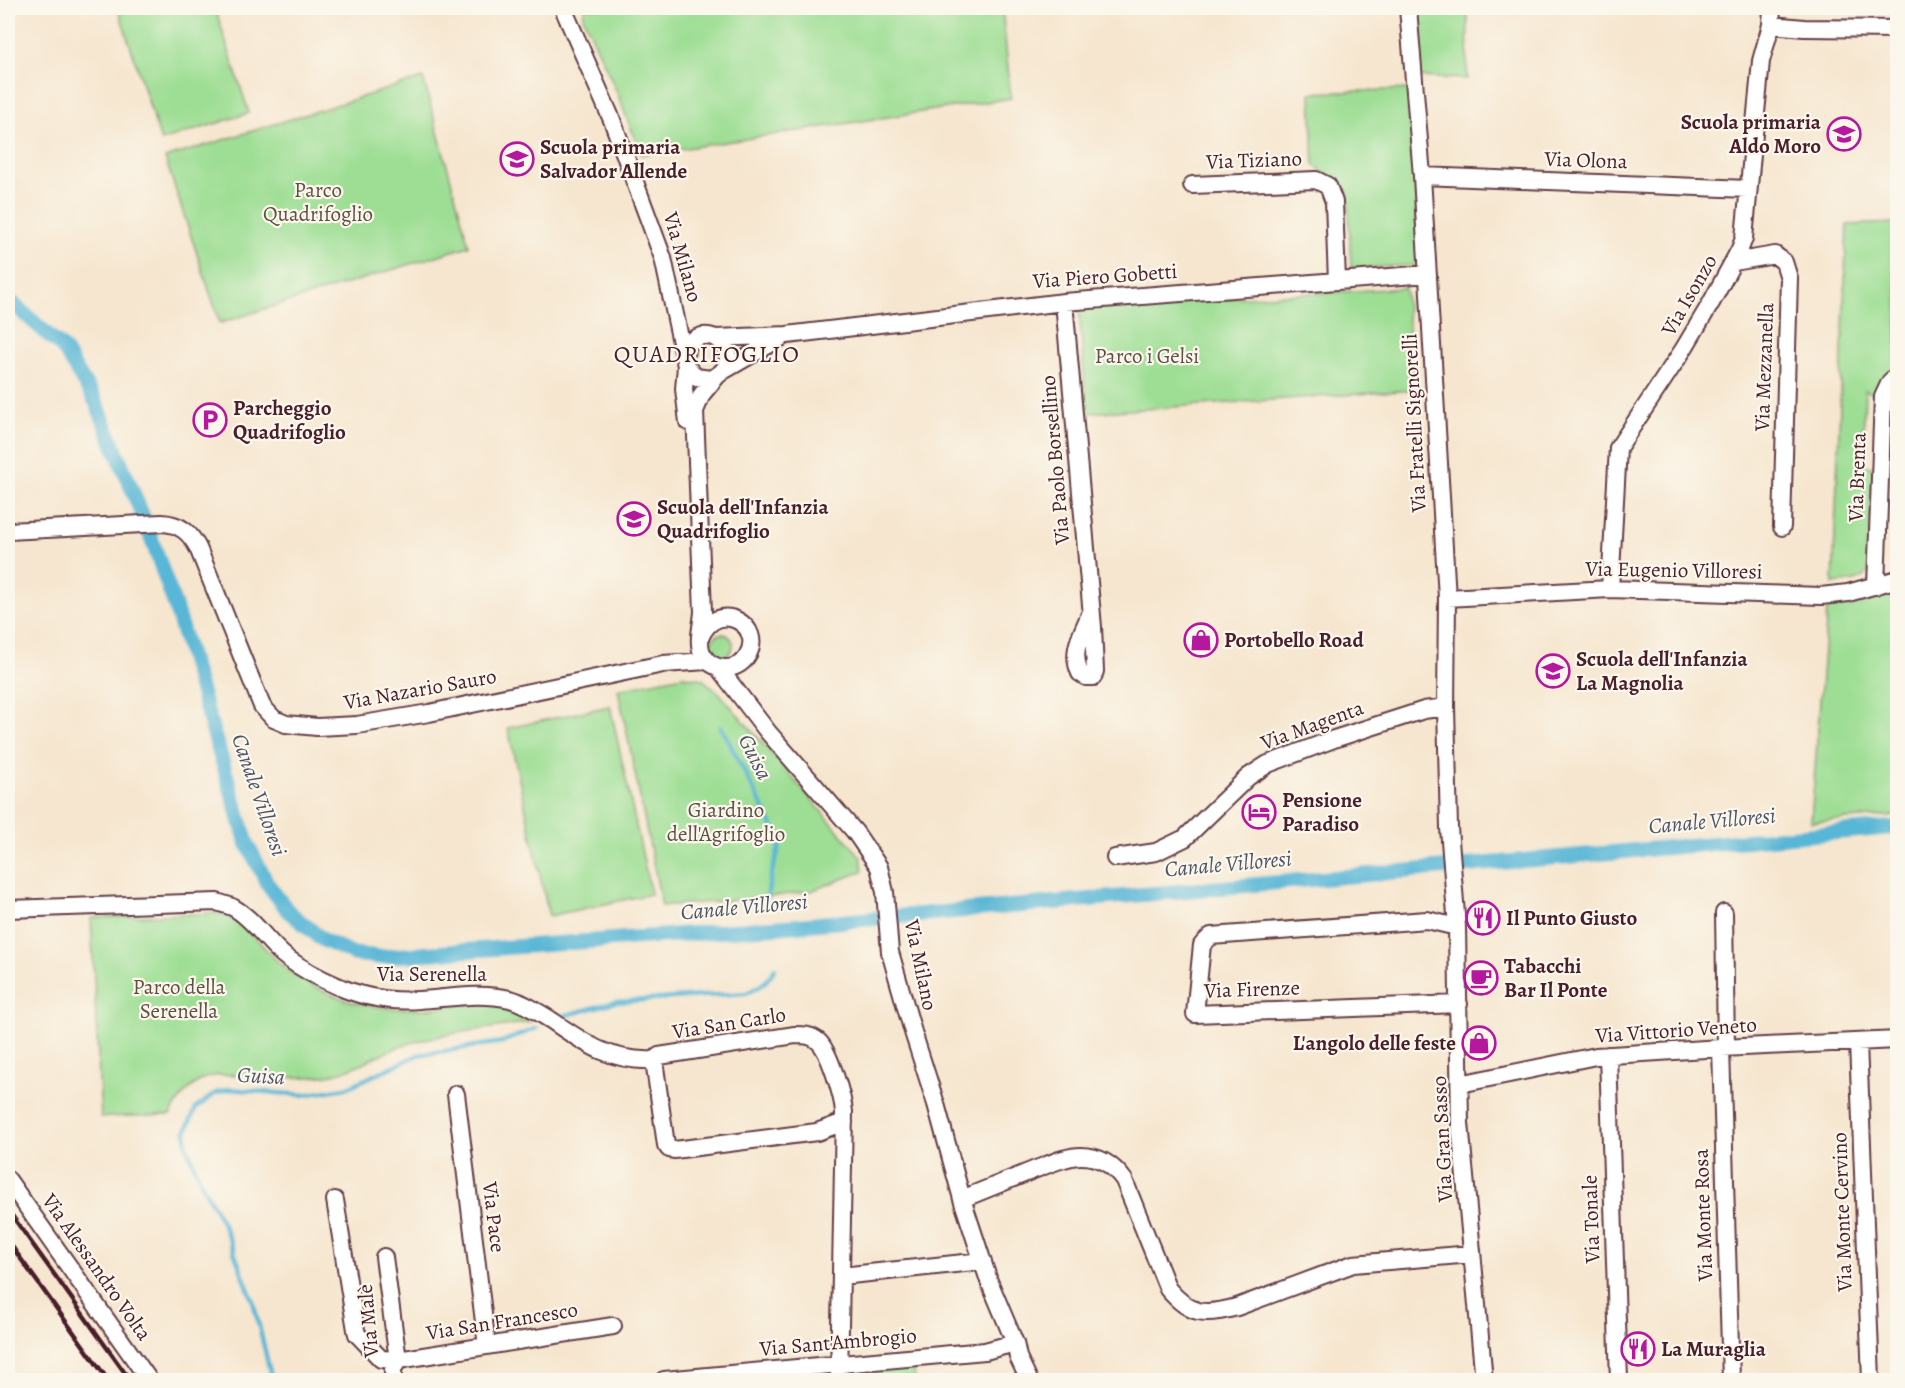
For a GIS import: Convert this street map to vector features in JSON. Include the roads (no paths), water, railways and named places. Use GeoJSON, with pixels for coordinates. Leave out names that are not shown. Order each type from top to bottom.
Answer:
{"type":"FeatureCollection","features":[{"type":"Feature","properties":{"kind":"street","name":"Via Milano"},"geometry":{"type":"LineString","coordinates":[[563,8],[612,120],[663,258],[685,361],[684,389],[696,460]]}},
{"type":"Feature","properties":{"kind":"street","name":"Via Fratelli Signorelli"},"geometry":{"type":"LineString","coordinates":[[1408,8],[1422,176],[1447,598],[1446,707],[1449,836],[1454,895]]}},
{"type":"Feature","properties":{"kind":"street","name":"Via Isonzo"},"geometry":{"type":"LineString","coordinates":[[1610,589],[1618,448],[1683,350],[1734,262],[1744,238],[1761,61],[1771,25],[1772,8]]}},
{"type":"Feature","properties":{"kind":"street"},"geometry":{"type":"LineString","coordinates":[[1771,25],[1804,28],[1898,29]]}},
{"type":"Feature","properties":{"kind":"street","name":"Via Olona"},"geometry":{"type":"LineString","coordinates":[[1422,176],[1748,189]]}},
{"type":"Feature","properties":{"kind":"street","name":"Via Tiziano"},"geometry":{"type":"LineString","coordinates":[[1192,185],[1316,180],[1328,186],[1334,202],[1337,281]]}},
{"type":"Feature","properties":{"kind":"street","name":"Via Mezzanella"},"geometry":{"type":"LineString","coordinates":[[1734,262],[1775,255],[1784,262],[1789,278],[1782,527]]}},
{"type":"Feature","properties":{"kind":"street","name":"Via Piero Gobetti"},"geometry":{"type":"LineString","coordinates":[[716,338],[787,335],[1064,302],[1428,274]]}},
{"type":"Feature","properties":{"kind":"street","name":"Via Paolo Borsellino"},"geometry":{"type":"LineString","coordinates":[[1064,302],[1090,614]]}},
{"type":"Feature","properties":{"kind":"street","name":"Via Milano"},"geometry":{"type":"LineString","coordinates":[[678,320],[693,340]]}},
{"type":"Feature","properties":{"kind":"street","name":"Via Piero Gobetti"},"geometry":{"type":"LineString","coordinates":[[720,374],[787,335]]}},
{"type":"Feature","properties":{"kind":"street"},"geometry":{"type":"LineString","coordinates":[[704,336],[716,338],[725,347],[728,359],[720,374],[710,379],[696,377],[685,361],[687,347],[693,340],[704,336]]}},
{"type":"Feature","properties":{"kind":"street","name":"Via Milano"},"geometry":{"type":"LineString","coordinates":[[700,641],[703,612],[696,411],[697,402],[711,381],[720,374]]}},
{"type":"Feature","properties":{"kind":"street","name":"Via Brenta"},"geometry":{"type":"LineString","coordinates":[[1876,586],[1882,406],[1883,397],[1890,382],[1898,374]]}},
{"type":"Feature","properties":{"kind":"street","name":"Via Nazario Sauro"},"geometry":{"type":"LineString","coordinates":[[8,531],[162,524],[181,527],[191,535],[198,548],[262,706],[274,719],[286,724],[317,727],[372,723],[663,664],[713,664]]}},
{"type":"Feature","properties":{"kind":"street","name":"Via Milano"},"geometry":{"type":"LineString","coordinates":[[701,557],[713,598],[719,610],[728,618]]}},
{"type":"Feature","properties":{"kind":"street","name":"Via Eugenio Villoresi"},"geometry":{"type":"LineString","coordinates":[[1447,598],[1610,589],[1821,596],[1848,593],[1898,579]]}},
{"type":"Feature","properties":{"kind":"street"},"geometry":{"type":"LineString","coordinates":[[721,618],[728,618],[740,622],[749,631],[751,648],[746,659],[733,668],[713,664],[700,641],[708,624],[721,618]]}},
{"type":"Feature","properties":{"kind":"street","name":"Via Nazario Sauro"},"geometry":{"type":"LineString","coordinates":[[663,664],[700,641]]}},
{"type":"Feature","properties":{"kind":"street","name":"Via Milano"},"geometry":{"type":"LineString","coordinates":[[746,659],[743,676],[755,712]]}},
{"type":"Feature","properties":{"kind":"street","name":"Via Milano"},"geometry":{"type":"LineString","coordinates":[[713,664],[867,847],[879,867],[885,892],[890,952],[913,1032],[962,1199],[1018,1357],[1029,1380]]}},
{"type":"Feature","properties":{"kind":"street","name":"Via Magenta"},"geometry":{"type":"LineString","coordinates":[[1115,858],[1156,852],[1185,838],[1248,777],[1274,761],[1424,710],[1446,707]]}},
{"type":"Feature","properties":{"kind":"street","name":"Via Gran Sasso"},"geometry":{"type":"LineString","coordinates":[[1454,895],[1457,927],[1460,1123],[1484,1380]]}},
{"type":"Feature","properties":{"kind":"street","name":"Via Serenella"},"geometry":{"type":"LineString","coordinates":[[8,909],[217,902],[233,908],[246,918],[286,957],[335,986],[390,1000],[490,995],[513,1000],[534,1009],[598,1050],[623,1059],[654,1060]]}},
{"type":"Feature","properties":{"kind":"street","name":"Via Monte Rosa"},"geometry":{"type":"LineString","coordinates":[[1724,913],[1723,1048],[1731,1380]]}},
{"type":"Feature","properties":{"kind":"street","name":"Via Firenze"},"geometry":{"type":"LineString","coordinates":[[1457,927],[1427,920],[1211,936],[1202,945],[1194,1014],[1459,1004]]}},
{"type":"Feature","properties":{"kind":"street","name":"Via San Carlo"},"geometry":{"type":"LineString","coordinates":[[839,1373],[844,1131],[843,1102],[823,1046],[808,1035],[795,1035],[659,1056],[654,1060],[666,1145],[669,1149],[844,1131]]}},
{"type":"Feature","properties":{"kind":"street","name":"Via Vittorio Veneto"},"geometry":{"type":"LineString","coordinates":[[1460,1084],[1608,1055],[1898,1040]]}},
{"type":"Feature","properties":{"kind":"street","name":"Via Monte Cervino"},"geometry":{"type":"LineString","coordinates":[[1858,1042],[1871,1380]]}},
{"type":"Feature","properties":{"kind":"street","name":"Via Tonale"},"geometry":{"type":"LineString","coordinates":[[1608,1055],[1619,1380]]}},
{"type":"Feature","properties":{"kind":"street","name":"Via Pace"},"geometry":{"type":"LineString","coordinates":[[456,1095],[487,1346]]}},
{"type":"Feature","properties":{"kind":"street"},"geometry":{"type":"LineString","coordinates":[[962,1199],[1062,1160],[1080,1156],[1095,1158],[1107,1163],[1118,1171],[1124,1180],[1168,1289],[1190,1310],[1203,1312],[1220,1312],[1237,1307],[1339,1268],[1363,1262],[1472,1254]]}},
{"type":"Feature","properties":{"kind":"street","name":"Via Alessandro Volta"},"geometry":{"type":"LineString","coordinates":[[8,1180],[149,1380]]}},
{"type":"Feature","properties":{"kind":"street"},"geometry":{"type":"LineString","coordinates":[[335,1200],[357,1334],[381,1359],[398,1360]]}},
{"type":"Feature","properties":{"kind":"street","name":"Via Malè"},"geometry":{"type":"LineString","coordinates":[[384,1257],[398,1360],[393,1370],[393,1380]]}},
{"type":"Feature","properties":{"kind":"street"},"geometry":{"type":"LineString","coordinates":[[841,1276],[983,1261]]}},
{"type":"Feature","properties":{"kind":"street","name":"Via San Francesco"},"geometry":{"type":"LineString","coordinates":[[398,1360],[613,1326]]}},
{"type":"Feature","properties":{"kind":"street","name":"Via Sant'Ambrogio"},"geometry":{"type":"LineString","coordinates":[[664,1380],[839,1373],[985,1351],[1015,1344]]}},
{"type":"Feature","properties":{"kind":"waterway","name":"Canale Villoresi"},"geometry":{"type":"LineString","coordinates":[[8,299],[63,348],[96,402],[147,526],[175,606],[247,843],[267,883],[288,911],[323,940],[354,954],[379,957],[780,927],[1898,827]]}},
{"type":"Feature","properties":{"kind":"waterway","name":"Guisa"},"geometry":{"type":"LineString","coordinates":[[721,727],[781,842],[771,875],[766,903]]}},
{"type":"Feature","properties":{"kind":"waterway","name":"Guisa"},"geometry":{"type":"LineString","coordinates":[[563,1016],[615,1002],[746,993],[763,984],[775,968]]}},
{"type":"Feature","properties":{"kind":"waterway","name":"Guisa"},"geometry":{"type":"LineString","coordinates":[[272,1380],[253,1301],[224,1226],[202,1185],[186,1145],[186,1131],[196,1108],[216,1093],[229,1089],[303,1095],[346,1088],[418,1055],[502,1042],[537,1028]]}},
{"type":"Feature","properties":{"kind":"railway"},"geometry":{"type":"LineString","coordinates":[[8,1210],[130,1380]]}},
{"type":"Feature","properties":{"kind":"railway"},"geometry":{"type":"LineString","coordinates":[[8,1241],[108,1380]]}},
{"type":"Feature","properties":{"kind":"place","name":"Scuola primaria Aldo Moro"},"geometry":{"type":"Point","coordinates":[1844,134]}},
{"type":"Feature","properties":{"kind":"place","name":"Scuola primaria Salvador Allende"},"geometry":{"type":"Point","coordinates":[517,159]}},
{"type":"Feature","properties":{"kind":"place","name":"Parcheggio Quadrifoglio"},"geometry":{"type":"Point","coordinates":[210,420]}},
{"type":"Feature","properties":{"kind":"place","name":"Scuola dell'Infanzia Quadrifoglio"},"geometry":{"type":"Point","coordinates":[634,519]}},
{"type":"Feature","properties":{"kind":"place","name":"Portobello Road"},"geometry":{"type":"Point","coordinates":[1201,640]}},
{"type":"Feature","properties":{"kind":"place","name":"Scuola dell'Infanzia La Magnolia"},"geometry":{"type":"Point","coordinates":[1553,671]}},
{"type":"Feature","properties":{"kind":"place","name":"Pensione Paradiso"},"geometry":{"type":"Point","coordinates":[1259,812]}},
{"type":"Feature","properties":{"kind":"place","name":"Il Punto Giusto"},"geometry":{"type":"Point","coordinates":[1483,918]}},
{"type":"Feature","properties":{"kind":"place","name":"Tabacchi Bar Il Ponte"},"geometry":{"type":"Point","coordinates":[1481,978]}},
{"type":"Feature","properties":{"kind":"place","name":"L'angolo delle feste"},"geometry":{"type":"Point","coordinates":[1479,1043]}},
{"type":"Feature","properties":{"kind":"place","name":"La Muraglia"},"geometry":{"type":"Point","coordinates":[1638,1349]}},
{"type":"Feature","properties":{"kind":"district","name":"QUADRIFOGLIO"},"geometry":{"type":"Point","coordinates":[707,354]}},
{"type":"Feature","properties":{"kind":"park label","name":"Parco Quadrifoglio"},"geometry":{"type":"Point","coordinates":[318,202]}},
{"type":"Feature","properties":{"kind":"park label","name":"Parco i Gelsi"},"geometry":{"type":"Point","coordinates":[1147,356]}},
{"type":"Feature","properties":{"kind":"park label","name":"Giardino dell'Agrifoglio"},"geometry":{"type":"Point","coordinates":[726,822]}},
{"type":"Feature","properties":{"kind":"park label","name":"Parco della Serenella"},"geometry":{"type":"Point","coordinates":[179,999]}}]}
